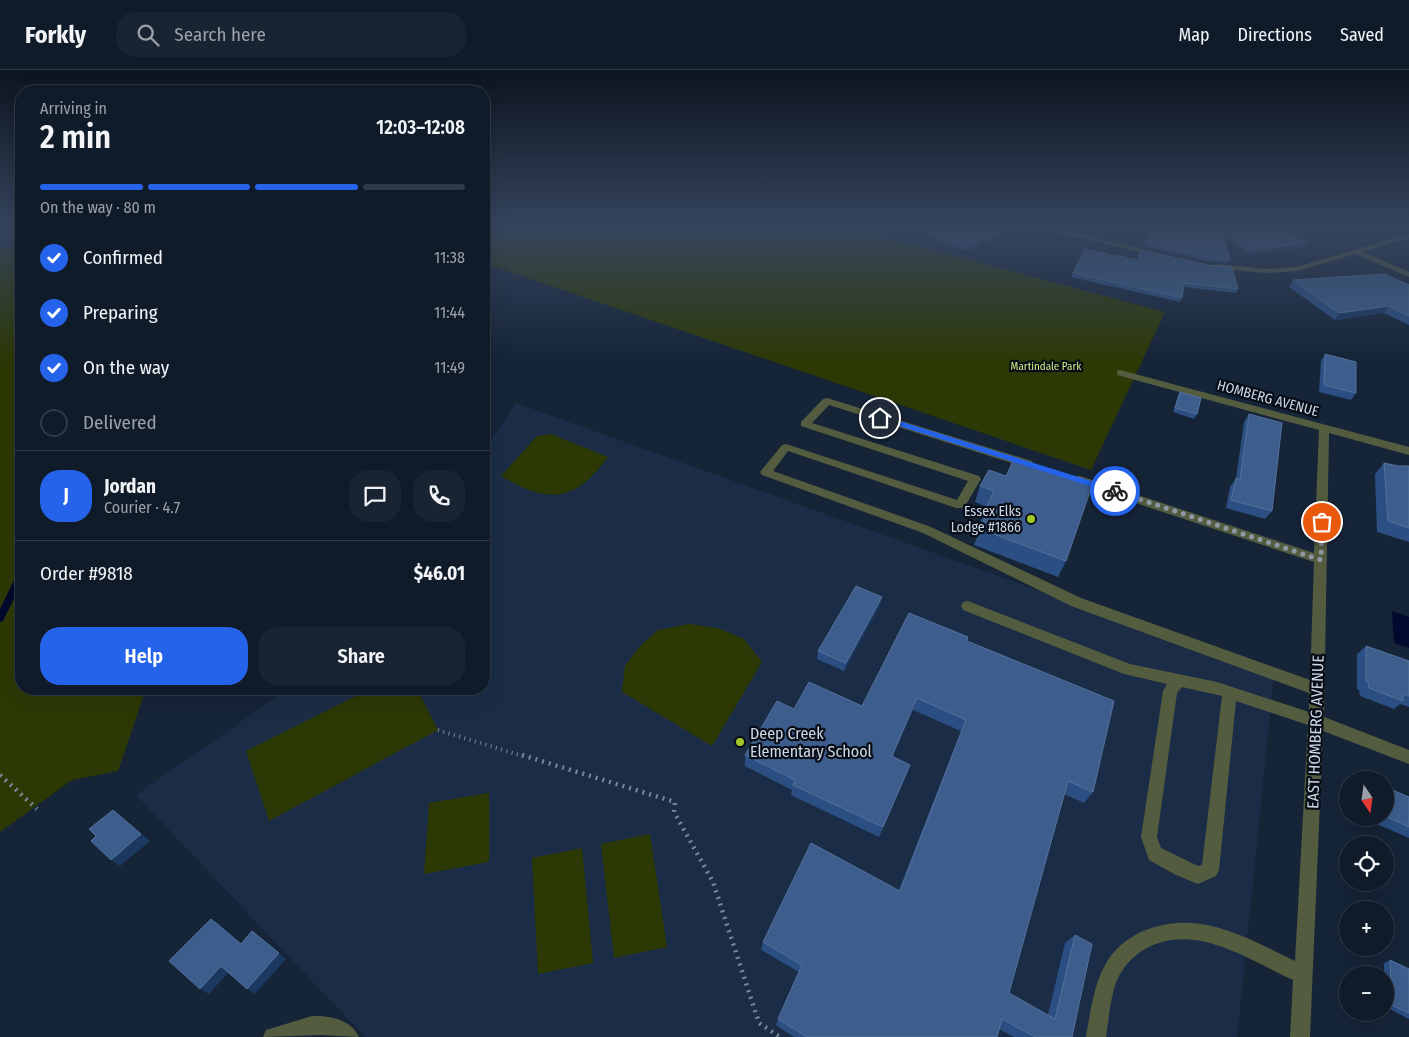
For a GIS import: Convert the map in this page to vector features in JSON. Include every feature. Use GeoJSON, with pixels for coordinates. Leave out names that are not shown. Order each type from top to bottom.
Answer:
{"type":"FeatureCollection","features":[{"type":"Feature","properties":{"kind":"street","name":"HOMBERG AVENUE"},"geometry":{"type":"LineString","coordinates":[[1120,373],[1409,450]]}},
{"type":"Feature","properties":{"kind":"street"},"geometry":{"type":"LineString","coordinates":[[1038,467],[827,401],[805,424],[975,479],[960,505],[786,447],[766,472],[927,530],[1076,602],[1317,689]]}},
{"type":"Feature","properties":{"kind":"street","name":"EAST HOMBERG AVENUE"},"geometry":{"type":"LineString","coordinates":[[1300,1037],[1316,721],[1324,427]]}},
{"type":"Feature","properties":{"kind":"street"},"geometry":{"type":"LineString","coordinates":[[1065,476],[1321,560]]}},
{"type":"Feature","properties":{"kind":"street"},"geometry":{"type":"LineString","coordinates":[[968,606],[1129,670],[1230,692],[1316,721],[1409,757]]}},
{"type":"Feature","properties":{"kind":"street"},"geometry":{"type":"LineString","coordinates":[[1179,680],[1170,691],[1149,837],[1155,854],[1182,869],[1198,875],[1210,870],[1230,692]]}},
{"type":"Feature","properties":{"kind":"street"},"geometry":{"type":"LineString","coordinates":[[1096,1037],[1102,1001],[1114,968],[1127,950],[1139,941],[1164,933],[1191,932],[1214,935],[1303,976]]}},
{"type":"Feature","properties":{"kind":"street"},"geometry":{"type":"LineString","coordinates":[[273,1037],[319,1024],[342,1031],[348,1037]]}},
{"type":"Feature","properties":{"kind":"path"},"geometry":{"type":"LineString","coordinates":[[438,730],[674,802],[674,812],[714,882],[759,1023],[780,1037]]}},
{"type":"Feature","properties":{"kind":"path"},"geometry":{"type":"LineString","coordinates":[[0,774],[37,809]]}},
{"type":"Feature","properties":{"kind":"shaded area","name":"Deep Creek Elementary School"},"geometry":{"type":"Polygon","coordinates":[[[516,403],[1274,675],[1237,1037],[365,1037],[136,795],[279,695],[490,695],[490,442],[516,403]]]}},
{"type":"Feature","properties":{"kind":"shaded area"},"geometry":{"type":"Polygon","coordinates":[[[1392,611],[1409,617],[1409,648],[1394,643],[1392,611]]]}},
{"type":"Feature","properties":{"kind":"green space"},"geometry":{"type":"Polygon","coordinates":[[[0,271],[15,271],[15,695],[144,695],[118,771],[72,780],[0,832],[0,271]]]}},
{"type":"Feature","properties":{"kind":"green space","name":"Martindale Park"},"geometry":{"type":"Polygon","coordinates":[[[508,271],[1011,271],[1165,312],[1091,470],[508,271]]]}},
{"type":"Feature","properties":{"kind":"green space"},"geometry":{"type":"Polygon","coordinates":[[[551,434],[608,457],[584,483],[572,491],[560,494],[533,491],[501,476],[537,436],[551,434]]]}},
{"type":"Feature","properties":{"kind":"green space"},"geometry":{"type":"Polygon","coordinates":[[[689,624],[718,628],[744,639],[762,662],[712,746],[622,692],[625,666],[640,646],[658,630],[689,624]]]}},
{"type":"Feature","properties":{"kind":"green space"},"geometry":{"type":"Polygon","coordinates":[[[358,695],[420,695],[438,730],[269,821],[246,751],[358,695]]]}},
{"type":"Feature","properties":{"kind":"green space"},"geometry":{"type":"Polygon","coordinates":[[[489,793],[489,862],[424,874],[429,803],[489,793]]]}},
{"type":"Feature","properties":{"kind":"green space"},"geometry":{"type":"Polygon","coordinates":[[[650,834],[667,947],[614,958],[601,844],[650,834]]]}},
{"type":"Feature","properties":{"kind":"green space"},"geometry":{"type":"Polygon","coordinates":[[[582,848],[593,963],[538,974],[532,858],[582,848]]]}},
{"type":"Feature","properties":{"kind":"building"},"geometry":{"type":"Polygon","coordinates":[[[1074,271],[1233,271],[1238,289],[1184,283],[1182,298],[1073,273],[1074,271]]]}},
{"type":"Feature","properties":{"kind":"building"},"geometry":{"type":"Polygon","coordinates":[[[1384,274],[1409,285],[1409,316],[1389,306],[1339,313],[1293,280],[1384,274]]]}},
{"type":"Feature","properties":{"kind":"building"},"geometry":{"type":"Polygon","coordinates":[[[1325,354],[1356,362],[1356,393],[1324,385],[1325,354]]]}},
{"type":"Feature","properties":{"kind":"building"},"geometry":{"type":"Polygon","coordinates":[[[1180,392],[1201,398],[1197,414],[1175,408],[1180,392]]]}},
{"type":"Feature","properties":{"kind":"building"},"geometry":{"type":"Polygon","coordinates":[[[1249,414],[1282,423],[1272,511],[1231,500],[1236,478],[1240,480],[1249,414]]]}},
{"type":"Feature","properties":{"kind":"building","name":"Essex Elks Lodge #1866"},"geometry":{"type":"Polygon","coordinates":[[[1014,459],[1093,483],[1066,561],[980,529],[987,513],[984,512],[994,491],[980,486],[989,470],[1006,476],[1014,459]]]}},
{"type":"Feature","properties":{"kind":"building"},"geometry":{"type":"Polygon","coordinates":[[[1384,463],[1409,466],[1409,528],[1388,521],[1384,463]]]}},
{"type":"Feature","properties":{"kind":"building"},"geometry":{"type":"Polygon","coordinates":[[[856,586],[882,597],[846,663],[818,651],[856,586]]]}},
{"type":"Feature","properties":{"kind":"building"},"geometry":{"type":"Polygon","coordinates":[[[909,613],[968,637],[967,641],[1114,701],[1093,792],[1068,781],[1009,993],[1055,1019],[1075,935],[1092,944],[1072,1037],[1035,1037],[1002,1019],[997,1037],[807,1037],[778,1019],[802,965],[763,942],[811,843],[900,891],[966,720],[917,698],[892,756],[910,765],[883,827],[793,785],[795,780],[745,755],[777,701],[794,709],[809,682],[862,706],[909,613]]]}},
{"type":"Feature","properties":{"kind":"building"},"geometry":{"type":"Polygon","coordinates":[[[1366,646],[1409,661],[1409,696],[1403,694],[1403,701],[1369,688],[1366,681],[1366,646]]]}},
{"type":"Feature","properties":{"kind":"building"},"geometry":{"type":"Polygon","coordinates":[[[1394,791],[1409,797],[1409,827],[1394,820],[1394,791]]]}},
{"type":"Feature","properties":{"kind":"building"},"geometry":{"type":"Polygon","coordinates":[[[113,810],[141,834],[111,860],[91,841],[96,836],[89,829],[113,810]]]}},
{"type":"Feature","properties":{"kind":"building"},"geometry":{"type":"Polygon","coordinates":[[[211,919],[241,944],[252,931],[279,953],[247,989],[221,966],[200,989],[169,961],[211,919]]]}},
{"type":"Feature","properties":{"kind":"building"},"geometry":{"type":"Polygon","coordinates":[[[1390,960],[1409,969],[1409,1013],[1394,1006],[1394,966],[1390,966],[1390,960]]]}},
{"type":"Feature","properties":{"kind":"waterway"},"geometry":{"type":"LineString","coordinates":[[0,618],[15,587]]}},
{"type":"Feature","properties":{"kind":"way so far"},"geometry":{"type":"LineString","coordinates":[[1115,491],[1321,560],[1322,522]]}},
{"type":"Feature","properties":{"kind":"place","name":"Essex Elks Lodge #1866"},"geometry":{"type":"Point","coordinates":[1031,519]}},
{"type":"Feature","properties":{"kind":"place","name":"Deep Creek Elementary School"},"geometry":{"type":"Point","coordinates":[740,742]}},
{"type":"Feature","properties":{"kind":"route"},"geometry":{"type":"LineString","coordinates":[[880,418],[1115,491]]}}]}
